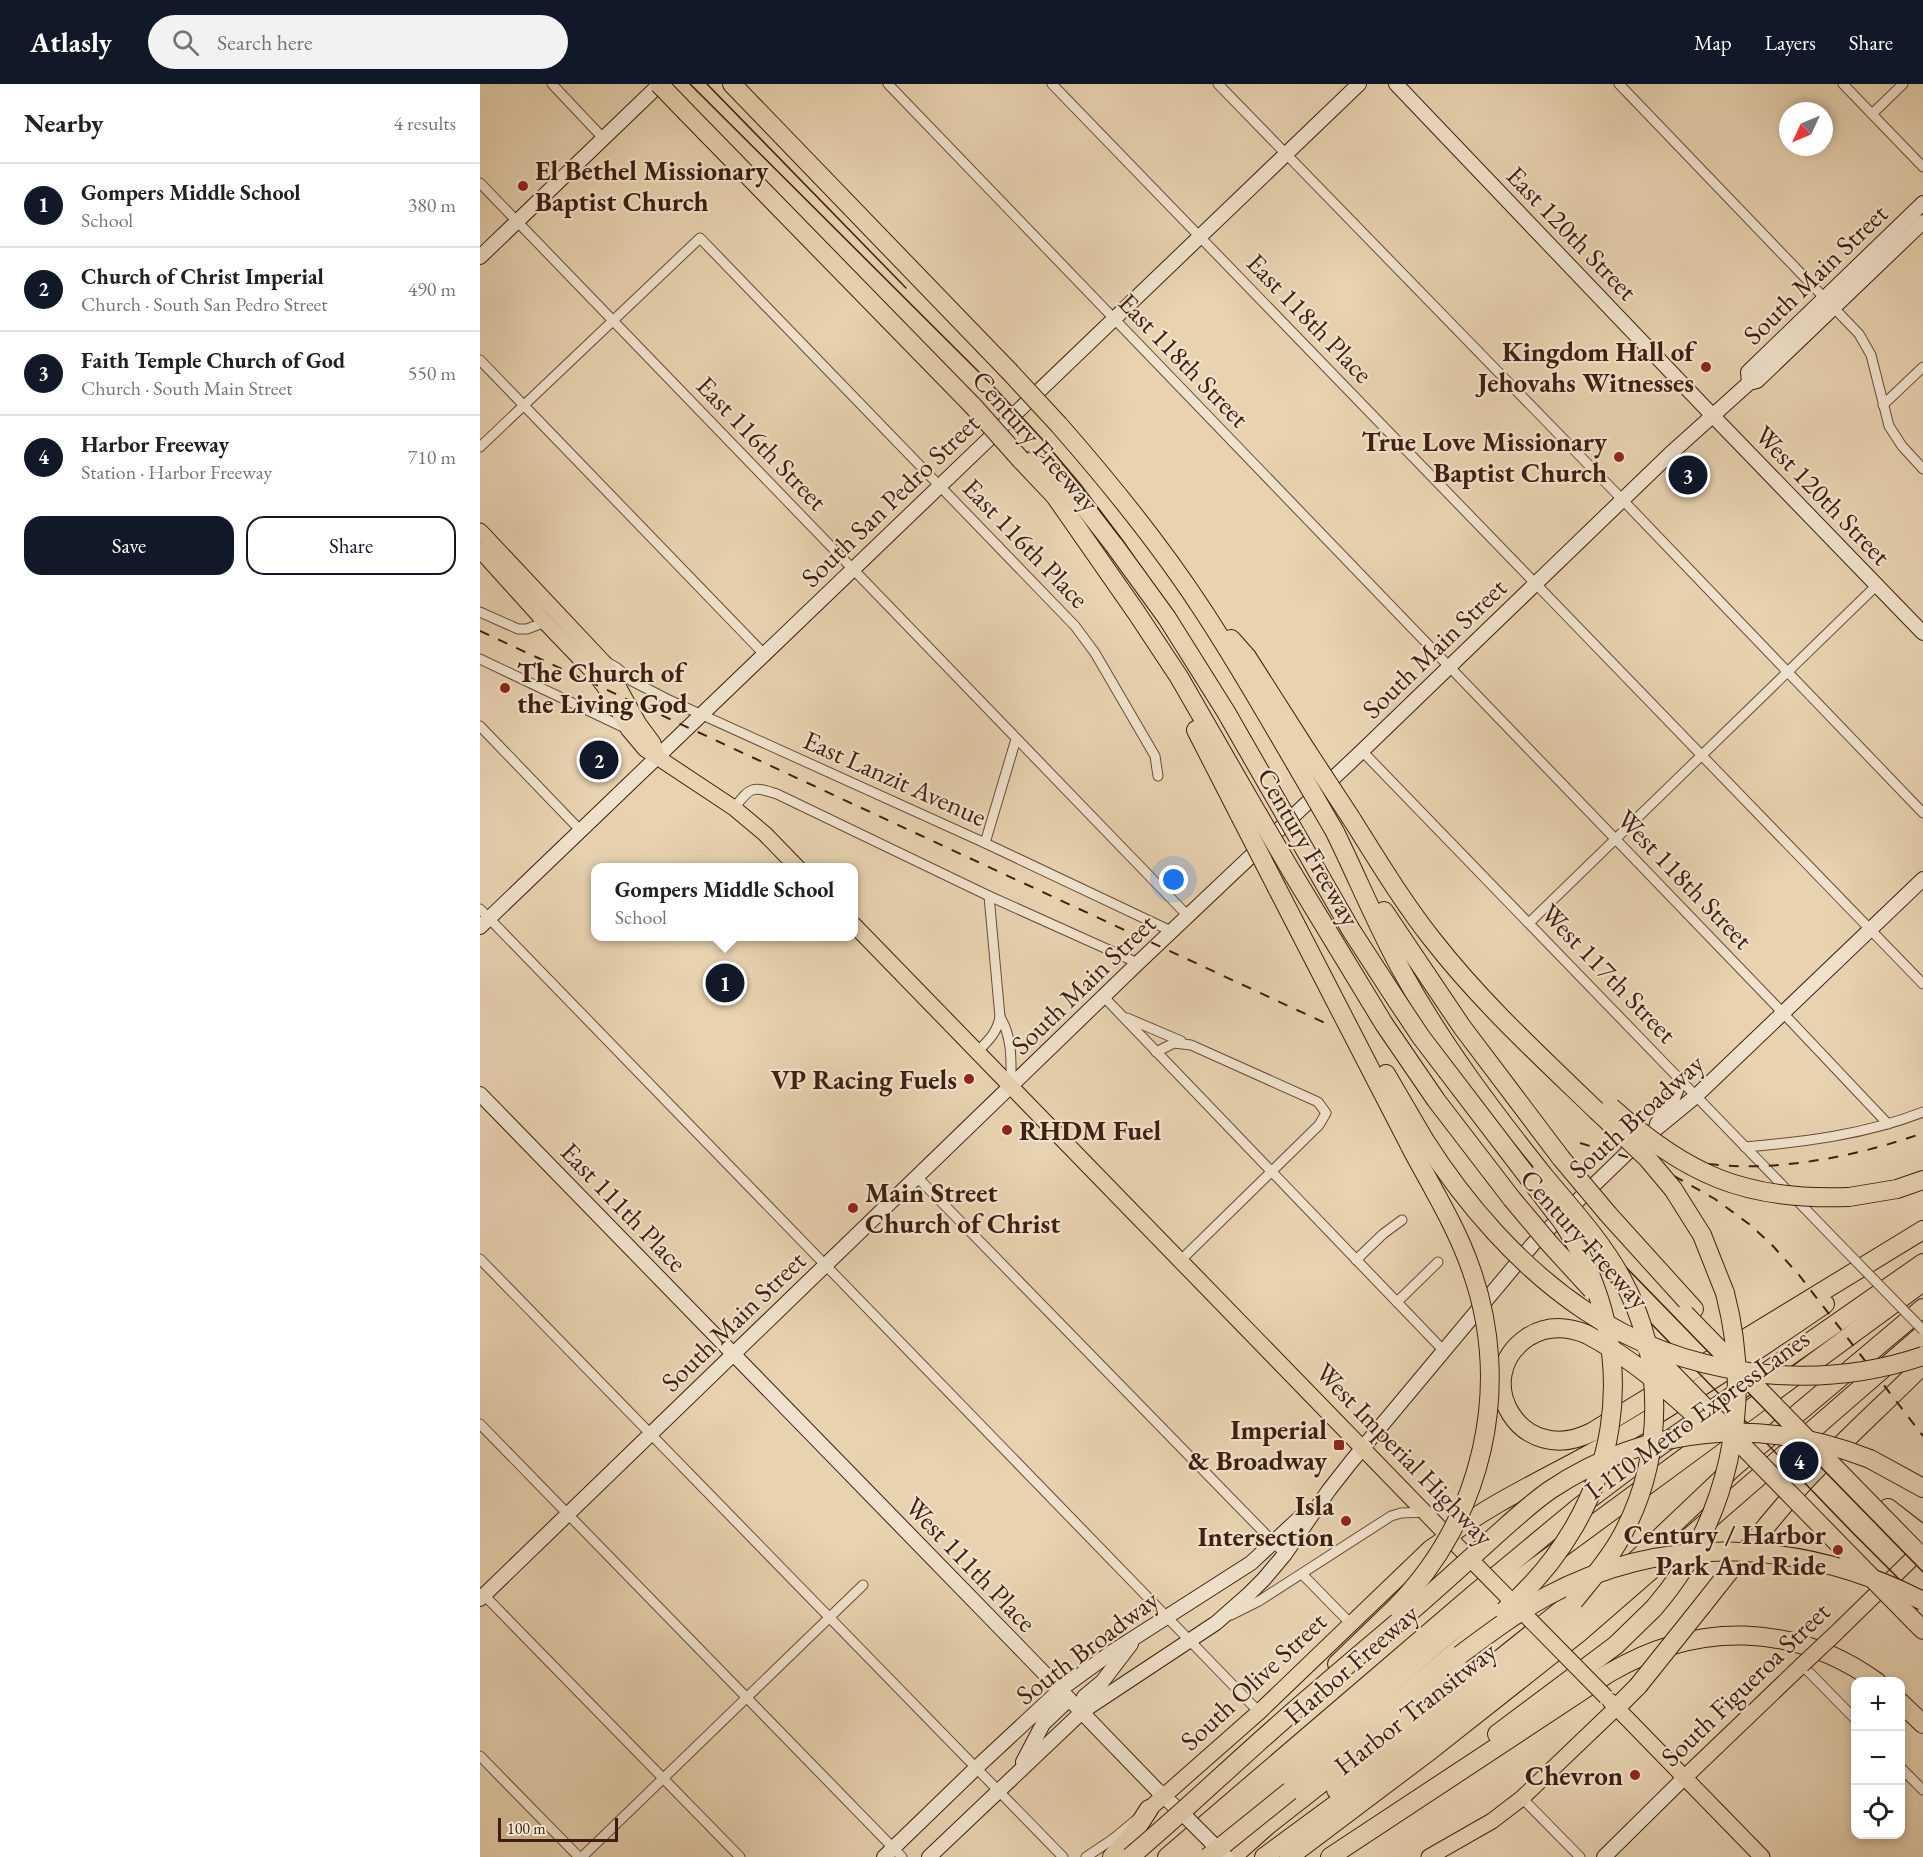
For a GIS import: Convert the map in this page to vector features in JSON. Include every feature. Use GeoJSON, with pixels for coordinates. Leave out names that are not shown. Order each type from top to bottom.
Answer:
{"type":"FeatureCollection","features":[{"type":"Feature","properties":{"kind":"highway","name":"Century Freeway"},"geometry":{"type":"LineString","coordinates":[[660,84],[973,406],[1055,496],[1179,677],[1246,810],[1293,874],[1384,1024],[1437,1100],[1512,1199],[1549,1243],[1626,1326],[1920,1622]]}},
{"type":"Feature","properties":{"kind":"highway","name":"Century Freeway"},"geometry":{"type":"LineString","coordinates":[[732,84],[1009,371],[1059,425],[1134,515],[1199,604],[1248,682],[1301,757],[1335,832],[1439,996],[1502,1082],[1608,1214],[1675,1288],[1690,1312],[1888,1508],[1923,1546]]}},
{"type":"Feature","properties":{"kind":"highway"},"geometry":{"type":"LineString","coordinates":[[1022,460],[1058,473],[1167,618],[1220,703],[1351,930],[1403,1010],[1569,1233],[1584,1259],[1599,1295],[1610,1346],[1612,1396],[1605,1450],[1590,1497],[1561,1550],[1542,1574],[1512,1604],[1290,1791]]}},
{"type":"Feature","properties":{"kind":"highway"},"geometry":{"type":"LineString","coordinates":[[1301,757],[1351,818],[1386,872],[1435,933],[1604,1109],[1673,1189],[1702,1235],[1725,1293],[1734,1334],[1737,1368],[1735,1424],[1729,1462],[1717,1502],[1680,1576],[1654,1608],[1616,1645],[1450,1768],[1398,1810]]}},
{"type":"Feature","properties":{"kind":"highway"},"geometry":{"type":"LineString","coordinates":[[1246,810],[1277,888],[1332,993],[1363,1035],[1417,1142],[1465,1253],[1481,1304],[1490,1374],[1489,1409],[1474,1479],[1462,1512],[1440,1552],[1426,1573],[1396,1607],[1279,1724]]}},
{"type":"Feature","properties":{"kind":"highway"},"geometry":{"type":"LineString","coordinates":[[1252,1857],[1574,1600],[1608,1559],[1625,1529],[1646,1477],[1652,1444],[1654,1388],[1645,1335],[1636,1308],[1622,1279],[1599,1243],[1482,1097],[1442,1038],[1402,972],[1335,832]]}},
{"type":"Feature","properties":{"kind":"highway"},"geometry":{"type":"LineString","coordinates":[[1604,1109],[1672,1156],[1722,1180],[1749,1189],[1813,1198],[1849,1197],[1897,1189],[1923,1180]]}},
{"type":"Feature","properties":{"kind":"highway"},"geometry":{"type":"LineString","coordinates":[[1417,1142],[1500,1237],[1532,1268],[1585,1311],[1648,1344],[1680,1357],[1712,1365],[1781,1376],[1852,1373],[1885,1367],[1923,1356]]}},
{"type":"Feature","properties":{"kind":"highway"},"geometry":{"type":"LineString","coordinates":[[1920,1622],[1820,1537],[1712,1430],[1666,1390],[1621,1356],[1586,1334],[1567,1328],[1555,1328],[1544,1330],[1527,1338],[1511,1355],[1503,1377],[1505,1401],[1509,1412],[1524,1429],[1535,1436],[1558,1442],[1576,1439],[1602,1426],[1923,1230]]}},
{"type":"Feature","properties":{"kind":"highway"},"geometry":{"type":"LineString","coordinates":[[1448,1536],[1523,1489],[1602,1447],[1715,1378],[1923,1236]]}},
{"type":"Feature","properties":{"kind":"highway","name":"Harbor Freeway"},"geometry":{"type":"LineString","coordinates":[[1167,1857],[1492,1578],[1585,1502],[1660,1446],[1923,1263]]}},
{"type":"Feature","properties":{"kind":"highway","name":"I-110 Metro ExpressLanes"},"geometry":{"type":"LineString","coordinates":[[1503,1591],[1923,1282]]}},
{"type":"Feature","properties":{"kind":"highway","name":"I-110 Metro ExpressLanes"},"geometry":{"type":"LineString","coordinates":[[1596,1598],[1742,1460],[1923,1308]]}},
{"type":"Feature","properties":{"kind":"highway"},"geometry":{"type":"LineString","coordinates":[[1690,1312],[1923,1558]]}},
{"type":"Feature","properties":{"kind":"highway"},"geometry":{"type":"LineString","coordinates":[[1289,1857],[1431,1750],[1570,1640],[1923,1332]]}},
{"type":"Feature","properties":{"kind":"highway"},"geometry":{"type":"LineString","coordinates":[[1611,1702],[1638,1686],[1771,1519],[1849,1436],[1923,1365]]}},
{"type":"Feature","properties":{"kind":"highway"},"geometry":{"type":"LineString","coordinates":[[1131,1857],[1279,1724],[1535,1501],[1602,1461],[1662,1441],[1714,1433],[1749,1432],[1784,1435],[1853,1452],[1885,1466],[1923,1488]]}},
{"type":"Feature","properties":{"kind":"highway"},"geometry":{"type":"LineString","coordinates":[[1888,1508],[1923,1535]]}},
{"type":"Feature","properties":{"kind":"highway"},"geometry":{"type":"LineString","coordinates":[[1208,1857],[1460,1655],[1505,1622],[1564,1587],[1617,1568],[1680,1554],[1736,1551],[1770,1553],[1847,1569],[1879,1580],[1923,1601]]}},
{"type":"Feature","properties":{"kind":"highway"},"geometry":{"type":"LineString","coordinates":[[1232,1857],[1267,1826],[1504,1635],[1543,1609],[1590,1587],[1622,1576],[1663,1566],[1699,1562],[1754,1562],[1788,1566],[1839,1577],[1887,1595],[1920,1622]]}},
{"type":"Feature","properties":{"kind":"highway","name":"Harbor Transitway"},"geometry":{"type":"LineString","coordinates":[[1187,1857],[1451,1632],[1503,1591]]}},
{"type":"Feature","properties":{"kind":"highway","name":"Harbor Transitway"},"geometry":{"type":"LineString","coordinates":[[1264,1857],[1446,1720],[1596,1598]]}},
{"type":"Feature","properties":{"kind":"highway"},"geometry":{"type":"LineString","coordinates":[[1330,1857],[1609,1673],[1641,1655],[1675,1643],[1727,1635],[1781,1639],[1834,1656],[1870,1677]]}},
{"type":"Feature","properties":{"kind":"highway"},"geometry":{"type":"LineString","coordinates":[[1905,1707],[1923,1724]]}},
{"type":"Feature","properties":{"kind":"highway"},"geometry":{"type":"LineString","coordinates":[[1112,1857],[1131,1837],[1149,1809]]}},
{"type":"Feature","properties":{"kind":"main road"},"geometry":{"type":"LineString","coordinates":[[480,257],[660,84]]}},
{"type":"Feature","properties":{"kind":"main road","name":"South San Pedro Street"},"geometry":{"type":"LineString","coordinates":[[483,918],[581,831],[1359,84]]}},
{"type":"Feature","properties":{"kind":"main road","name":"East 120th Street"},"geometry":{"type":"LineString","coordinates":[[1396,84],[1713,416]]}},
{"type":"Feature","properties":{"kind":"main road","name":"South Main Street"},"geometry":{"type":"LineString","coordinates":[[1828,303],[1923,203]]}},
{"type":"Feature","properties":{"kind":"main road","name":"South Main Street"},"geometry":{"type":"LineString","coordinates":[[481,1595],[1670,454],[1749,383],[1748,372],[1923,222]]}},
{"type":"Feature","properties":{"kind":"main road","name":"West 120th Street"},"geometry":{"type":"LineString","coordinates":[[1713,416],[1923,633]]}},
{"type":"Feature","properties":{"kind":"main road"},"geometry":{"type":"LineString","coordinates":[[480,531],[601,657],[615,676],[639,724],[653,742],[657,756]]}},
{"type":"Feature","properties":{"kind":"main road"},"geometry":{"type":"LineString","coordinates":[[480,550],[594,673],[606,689],[629,730],[645,749],[734,808],[794,863]]}},
{"type":"Feature","properties":{"kind":"main road"},"geometry":{"type":"LineString","coordinates":[[545,622],[554,621],[578,647],[601,657]]}},
{"type":"Feature","properties":{"kind":"main road","name":"South Broadway"},"geometry":{"type":"LineString","coordinates":[[929,1857],[1083,1711],[1216,1623],[1264,1580],[1363,1447],[1533,1244],[1629,1151],[1696,1096],[1923,879]]}},
{"type":"Feature","properties":{"kind":"main road","name":"West Imperial Highway"},"geometry":{"type":"LineString","coordinates":[[858,929],[1762,1857]]}},
{"type":"Feature","properties":{"kind":"main road"},"geometry":{"type":"LineString","coordinates":[[1653,1131],[1673,1098],[1680,1080]]}},
{"type":"Feature","properties":{"kind":"main road","name":"East 111th Place"},"geometry":{"type":"LineString","coordinates":[[480,1094],[733,1355]]}},
{"type":"Feature","properties":{"kind":"main road","name":"West 111th Place"},"geometry":{"type":"LineString","coordinates":[[733,1355],[1050,1681],[1061,1689],[1164,1797],[1226,1857]]}},
{"type":"Feature","properties":{"kind":"main road","name":"South Broadway"},"geometry":{"type":"LineString","coordinates":[[893,1854],[976,1768],[1061,1689],[1167,1615],[1215,1588],[1251,1563],[1329,1490]]}},
{"type":"Feature","properties":{"kind":"main road","name":"South Olive Street"},"geometry":{"type":"LineString","coordinates":[[1149,1809],[1259,1712],[1430,1548],[1448,1536]]}},
{"type":"Feature","properties":{"kind":"main road","name":"South Figueroa Street"},"geometry":{"type":"LineString","coordinates":[[1604,1857],[1923,1546]]}},
{"type":"Feature","properties":{"kind":"main road"},"geometry":{"type":"LineString","coordinates":[[1083,1711],[1084,1697],[1102,1682],[1124,1651],[1142,1632]]}},
{"type":"Feature","properties":{"kind":"main road"},"geometry":{"type":"LineString","coordinates":[[1014,1776],[1043,1724],[1064,1704],[1061,1689]]}},
{"type":"Feature","properties":{"kind":"main road"},"geometry":{"type":"LineString","coordinates":[[1429,1857],[1492,1821],[1522,1798],[1611,1702]]}},
{"type":"Feature","properties":{"kind":"street"},"geometry":{"type":"LineString","coordinates":[[552,84],[603,138]]}},
{"type":"Feature","properties":{"kind":"street","name":"East 118th Street"},"geometry":{"type":"LineString","coordinates":[[888,84],[1449,668]]}},
{"type":"Feature","properties":{"kind":"street","name":"East 118th Place"},"geometry":{"type":"LineString","coordinates":[[1052,84],[1923,984]]}},
{"type":"Feature","properties":{"kind":"street"},"geometry":{"type":"LineString","coordinates":[[1218,84],[1923,813]]}},
{"type":"Feature","properties":{"kind":"street"},"geometry":{"type":"LineString","coordinates":[[1619,84],[1859,334],[1871,354],[1888,426],[1923,469]]}},
{"type":"Feature","properties":{"kind":"street"},"geometry":{"type":"LineString","coordinates":[[1844,84],[1923,167]]}},
{"type":"Feature","properties":{"kind":"street"},"geometry":{"type":"LineString","coordinates":[[1872,114],[1903,84]]}},
{"type":"Feature","properties":{"kind":"street","name":"East 116th Street"},"geometry":{"type":"LineString","coordinates":[[480,183],[1188,916]]}},
{"type":"Feature","properties":{"kind":"street","name":"East 116th Place"},"geometry":{"type":"LineString","coordinates":[[614,320],[700,238],[1075,626],[1095,653],[1155,756],[1158,776]]}},
{"type":"Feature","properties":{"kind":"street"},"geometry":{"type":"LineString","coordinates":[[480,447],[614,320]]}},
{"type":"Feature","properties":{"kind":"street"},"geometry":{"type":"LineString","coordinates":[[480,360],[764,654]]}},
{"type":"Feature","properties":{"kind":"street"},"geometry":{"type":"LineString","coordinates":[[1883,405],[1923,367]]}},
{"type":"Feature","properties":{"kind":"street"},"geometry":{"type":"LineString","coordinates":[[1529,923],[1877,585]]}},
{"type":"Feature","properties":{"kind":"street"},"geometry":{"type":"LineString","coordinates":[[480,612],[518,629],[527,629],[545,622]]}},
{"type":"Feature","properties":{"kind":"street","name":"East Lanzit Avenue"},"geometry":{"type":"LineString","coordinates":[[601,657],[633,681],[701,714],[985,843],[1171,931]]}},
{"type":"Feature","properties":{"kind":"street"},"geometry":{"type":"LineString","coordinates":[[480,659],[629,730]]}},
{"type":"Feature","properties":{"kind":"street","name":"West 118th Street"},"geometry":{"type":"LineString","coordinates":[[1449,668],[1888,1124]]}},
{"type":"Feature","properties":{"kind":"street"},"geometry":{"type":"LineString","coordinates":[[480,726],[581,831]]}},
{"type":"Feature","properties":{"kind":"street"},"geometry":{"type":"LineString","coordinates":[[985,843],[1016,739]]}},
{"type":"Feature","properties":{"kind":"street","name":"West 117th Street"},"geometry":{"type":"LineString","coordinates":[[1362,751],[1923,1332]]}},
{"type":"Feature","properties":{"kind":"street"},"geometry":{"type":"LineString","coordinates":[[734,808],[752,789],[762,789],[777,794],[989,896],[1138,963]]}},
{"type":"Feature","properties":{"kind":"street"},"geometry":{"type":"LineString","coordinates":[[977,1052],[999,1027],[1000,1017],[989,896]]}},
{"type":"Feature","properties":{"kind":"street"},"geometry":{"type":"LineString","coordinates":[[483,918],[825,1265],[1259,1712]]}},
{"type":"Feature","properties":{"kind":"street"},"geometry":{"type":"LineString","coordinates":[[1103,996],[1444,1351]]}},
{"type":"Feature","properties":{"kind":"street"},"geometry":{"type":"LineString","coordinates":[[1122,1016],[1318,1102],[1326,1113],[1319,1125],[1181,1260]]}},
{"type":"Feature","properties":{"kind":"street"},"geometry":{"type":"LineString","coordinates":[[1000,1017],[1007,1028],[1011,1059],[1011,1086]]}},
{"type":"Feature","properties":{"kind":"street"},"geometry":{"type":"LineString","coordinates":[[1156,1052],[1174,1043],[1191,1045]]}},
{"type":"Feature","properties":{"kind":"street"},"geometry":{"type":"LineString","coordinates":[[1745,1147],[1859,1132],[1923,1112]]}},
{"type":"Feature","properties":{"kind":"street"},"geometry":{"type":"LineString","coordinates":[[917,1177],[1285,1554]]}},
{"type":"Feature","properties":{"kind":"street"},"geometry":{"type":"LineString","coordinates":[[1356,1260],[1383,1234],[1402,1220]]}},
{"type":"Feature","properties":{"kind":"street"},"geometry":{"type":"LineString","coordinates":[[480,1259],[1063,1857]]}},
{"type":"Feature","properties":{"kind":"street"},"geometry":{"type":"LineString","coordinates":[[1397,1302],[1438,1262]]}},
{"type":"Feature","properties":{"kind":"street"},"geometry":{"type":"LineString","coordinates":[[480,1424],[746,1698],[893,1854]]}},
{"type":"Feature","properties":{"kind":"street"},"geometry":{"type":"LineString","coordinates":[[1216,1623],[1259,1601],[1395,1514],[1426,1512]]}},
{"type":"Feature","properties":{"kind":"street"},"geometry":{"type":"LineString","coordinates":[[1302,1574],[1352,1624]]}},
{"type":"Feature","properties":{"kind":"street"},"geometry":{"type":"LineString","coordinates":[[480,1756],[580,1857],[863,1585]]}},
{"type":"Feature","properties":{"kind":"street"},"geometry":{"type":"LineString","coordinates":[[481,1595],[740,1857]]}},
{"type":"Feature","properties":{"kind":"street"},"geometry":{"type":"LineString","coordinates":[[1802,1665],[1851,1715]]}},
{"type":"Feature","properties":{"kind":"street"},"geometry":{"type":"LineString","coordinates":[[1905,1772],[1923,1790]]}},
{"type":"Feature","properties":{"kind":"street"},"geometry":{"type":"LineString","coordinates":[[1522,1798],[1580,1857]]}},
{"type":"Feature","properties":{"kind":"street","name":"South Olive Street"},"geometry":{"type":"LineString","coordinates":[[1086,1857],[1113,1839],[1149,1809]]}},
{"type":"Feature","properties":{"kind":"tram line"},"geometry":{"type":"LineString","coordinates":[[690,84],[993,386],[1080,484],[1123,541],[1191,641],[1423,1036],[1528,1185],[1589,1259],[1923,1603]]}},
{"type":"Feature","properties":{"kind":"tram line"},"geometry":{"type":"LineString","coordinates":[[707,84],[906,288]]}},
{"type":"Feature","properties":{"kind":"tram line"},"geometry":{"type":"LineString","coordinates":[[1477,1099],[1541,1177],[1580,1220],[1923,1572]]}},
{"type":"Feature","properties":{"kind":"railway"},"geometry":{"type":"LineString","coordinates":[[480,631],[1325,1023]]}},
{"type":"Feature","properties":{"kind":"railway"},"geometry":{"type":"LineString","coordinates":[[1630,1151],[1703,1163],[1757,1166],[1843,1156],[1923,1133]]}},
{"type":"Feature","properties":{"kind":"railway"},"geometry":{"type":"LineString","coordinates":[[1580,1143],[1647,1163],[1665,1171],[1715,1199],[1749,1224],[1799,1275],[1923,1436]]}},
{"type":"Feature","properties":{"kind":"place","name":"El Bethel Missionary Baptist Church"},"geometry":{"type":"Point","coordinates":[523,186]}},
{"type":"Feature","properties":{"kind":"place","name":"Kingdom Hall of Jehovahs Witnesses"},"geometry":{"type":"Point","coordinates":[1706,367]}},
{"type":"Feature","properties":{"kind":"place","name":"True Love Missionary Baptist Church"},"geometry":{"type":"Point","coordinates":[1619,457]}},
{"type":"Feature","properties":{"kind":"place","name":"Faith Temple Church of God"},"geometry":{"type":"Point","coordinates":[1688,475]}},
{"type":"Feature","properties":{"kind":"place","name":"The Church of the Living God"},"geometry":{"type":"Point","coordinates":[505,688]}},
{"type":"Feature","properties":{"kind":"place","name":"Church of Christ Imperial"},"geometry":{"type":"Point","coordinates":[599,760]}},
{"type":"Feature","properties":{"kind":"place","name":"Gompers Middle School"},"geometry":{"type":"Point","coordinates":[725,983]}},
{"type":"Feature","properties":{"kind":"place","name":"VP Racing Fuels"},"geometry":{"type":"Point","coordinates":[969,1079]}},
{"type":"Feature","properties":{"kind":"place","name":"RHDM Fuel"},"geometry":{"type":"Point","coordinates":[1007,1130]}},
{"type":"Feature","properties":{"kind":"place","name":"Main Street Church of Christ"},"geometry":{"type":"Point","coordinates":[853,1208]}},
{"type":"Feature","properties":{"kind":"place","name":"Imperial & Broadway"},"geometry":{"type":"Point","coordinates":[1339,1445]}},
{"type":"Feature","properties":{"kind":"place","name":"Harbor Freeway"},"geometry":{"type":"Point","coordinates":[1799,1461]}},
{"type":"Feature","properties":{"kind":"place","name":"Isla Intersection"},"geometry":{"type":"Point","coordinates":[1346,1521]}},
{"type":"Feature","properties":{"kind":"place","name":"Century / Harbor Park And Ride"},"geometry":{"type":"Point","coordinates":[1838,1550]}},
{"type":"Feature","properties":{"kind":"place","name":"Chevron"},"geometry":{"type":"Point","coordinates":[1635,1775]}}]}
